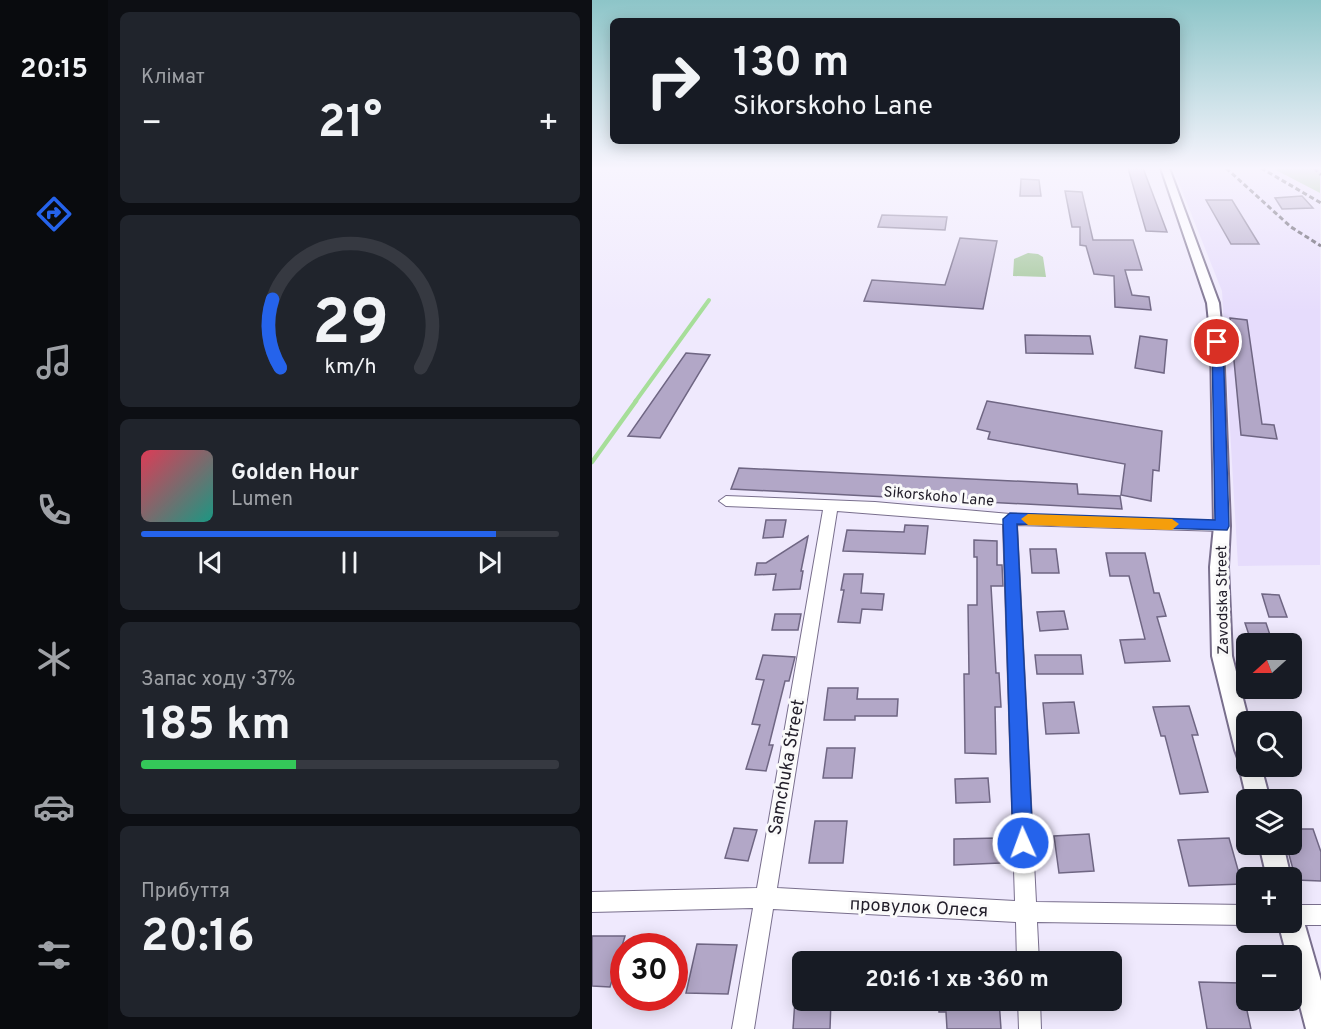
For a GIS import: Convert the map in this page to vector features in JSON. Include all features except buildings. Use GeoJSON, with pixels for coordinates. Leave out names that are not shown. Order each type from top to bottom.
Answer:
{"type":"FeatureCollection","features":[{"type":"Feature","properties":{"kind":"street","name":"Zavodska Street"},"geometry":{"type":"LineString","coordinates":[[1182,216],[1213,303],[1217,342],[1222,526],[1219,567],[1222,656],[1236,711]]}},
{"type":"Feature","properties":{"kind":"street","name":"Sikorskoho Lane"},"geometry":{"type":"LineString","coordinates":[[726,501],[831,505],[1010,519],[1222,526]]}},
{"type":"Feature","properties":{"kind":"street","name":"Samchuka Street"},"geometry":{"type":"LineString","coordinates":[[743,1029],[831,505]]}},
{"type":"Feature","properties":{"kind":"street"},"geometry":{"type":"LineString","coordinates":[[1010,519],[1028,951]]}},
{"type":"Feature","properties":{"kind":"street","name":"провулок Олеся"},"geometry":{"type":"LineString","coordinates":[[592,902],[764,898],[1026,912],[1236,915]]}},
{"type":"Feature","properties":{"kind":"street"},"geometry":{"type":"LineString","coordinates":[[1302,915],[1321,915]]}},
{"type":"Feature","properties":{"kind":"street"},"geometry":{"type":"LineString","coordinates":[[1294,933],[1320,1029]]}},
{"type":"Feature","properties":{"kind":"street"},"geometry":{"type":"LineString","coordinates":[[1029,1011],[1030,1029]]}},
{"type":"Feature","properties":{"kind":"shaded area"},"geometry":{"type":"Polygon","coordinates":[[[1192,216],[1320,216],[1320,565],[1238,566],[1222,291],[1192,216]]]}},
{"type":"Feature","properties":{"kind":"green space"},"geometry":{"type":"Polygon","coordinates":[[[1028,253],[1043,257],[1046,277],[1013,276],[1014,259],[1028,253]]]}},
{"type":"Feature","properties":{"kind":"waterway"},"geometry":{"type":"LineString","coordinates":[[635,402],[709,300]]}},
{"type":"Feature","properties":{"kind":"waterway"},"geometry":{"type":"LineString","coordinates":[[592,462],[636,401]]}},
{"type":"Feature","properties":{"kind":"railway"},"geometry":{"type":"LineString","coordinates":[[1279,216],[1291,227],[1321,246]]}},
{"type":"Feature","properties":{"kind":"slow traffic"},"geometry":{"type":"LineString","coordinates":[[1028,519],[1172,524]]}},
{"type":"Feature","properties":{"kind":"route"},"geometry":{"type":"LineString","coordinates":[[1023,843],[1010,519],[1222,526],[1217,342]]}}]}
